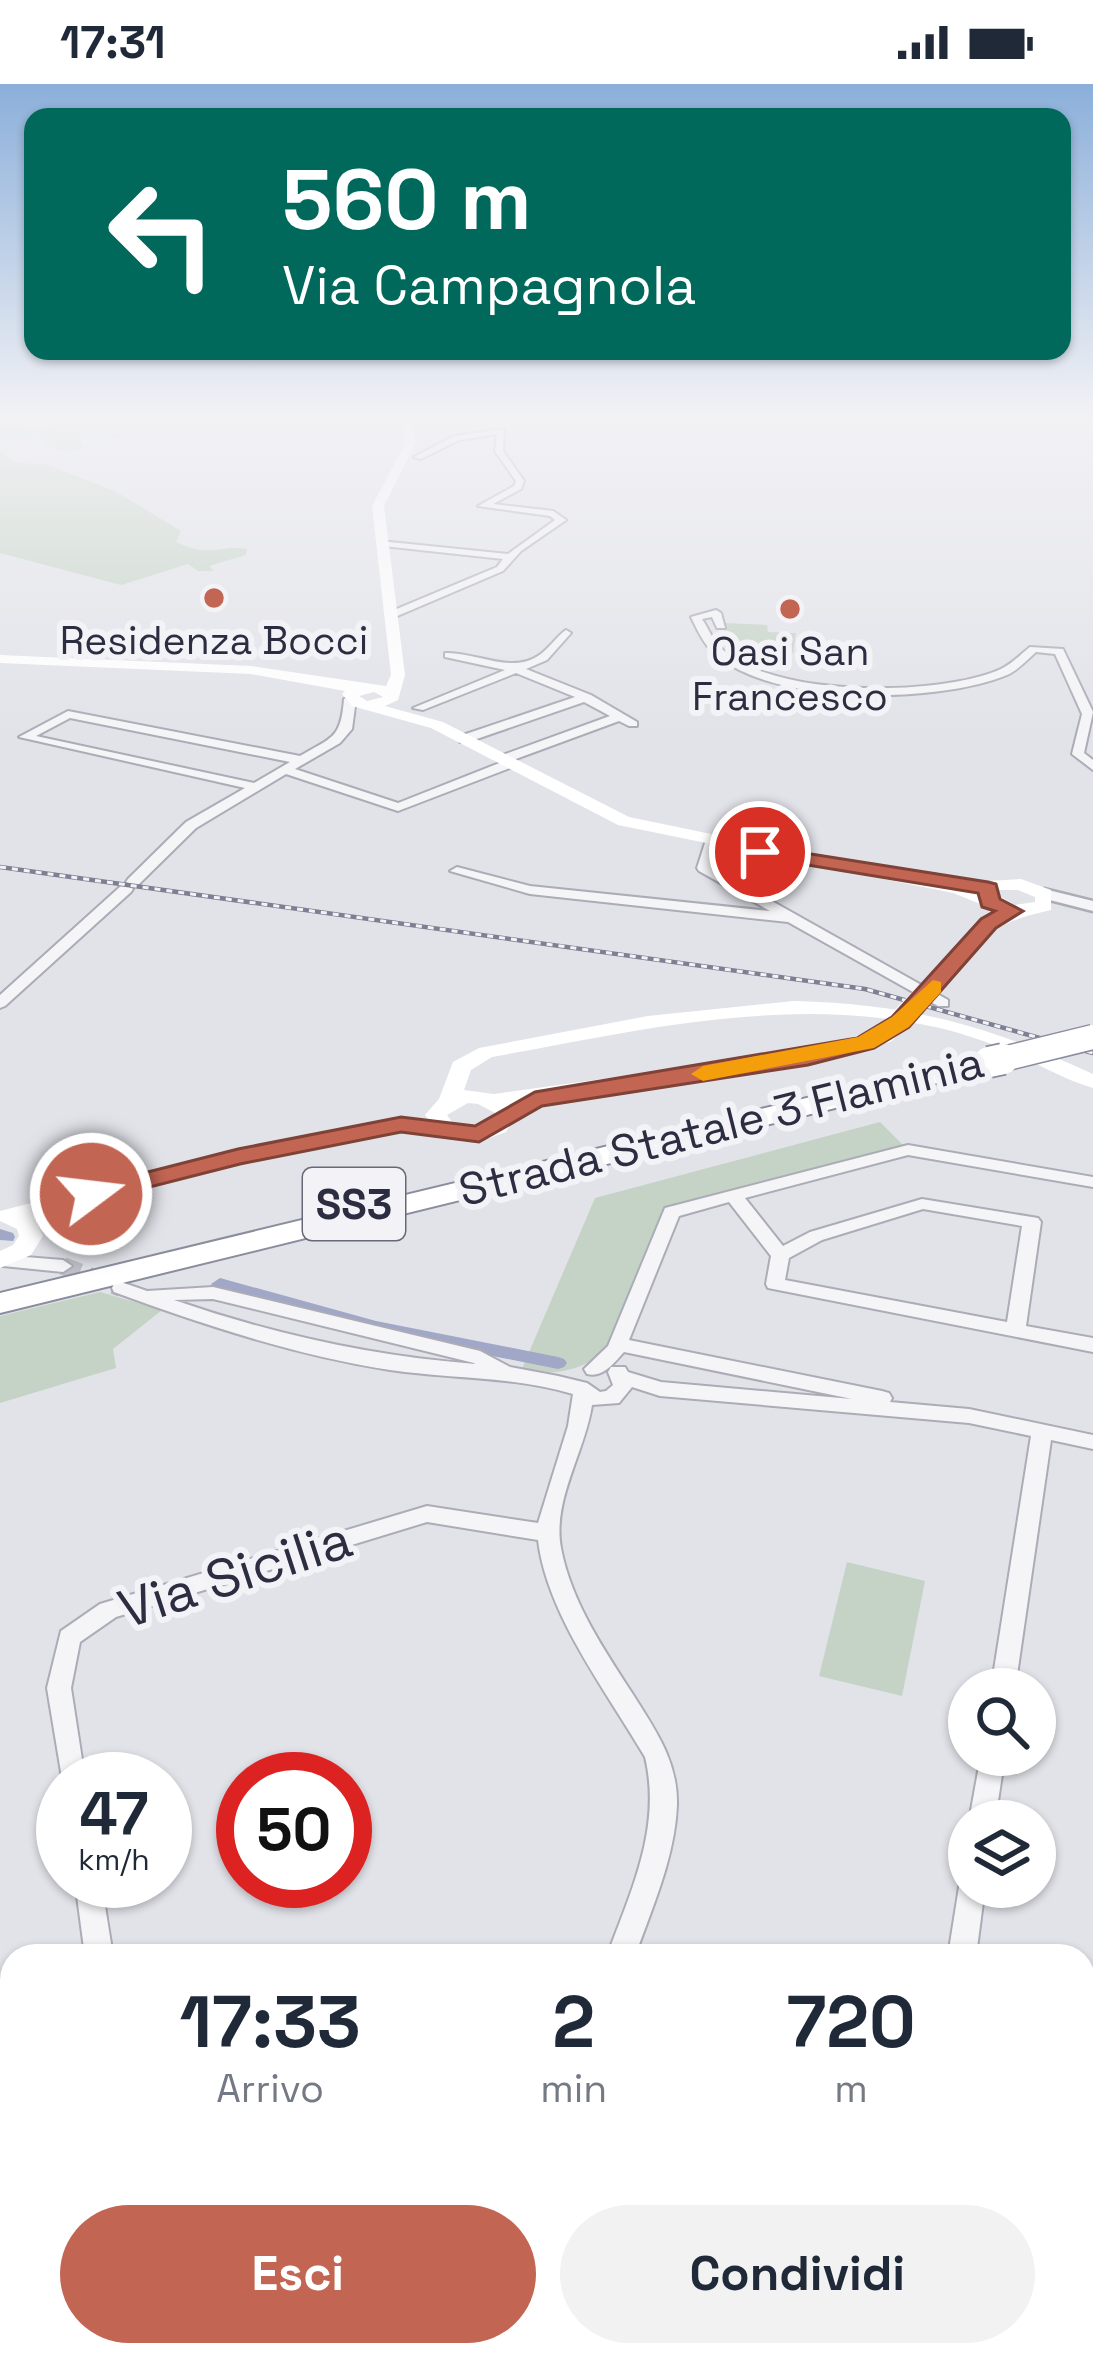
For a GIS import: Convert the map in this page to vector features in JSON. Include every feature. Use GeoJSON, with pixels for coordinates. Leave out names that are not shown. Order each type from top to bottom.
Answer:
{"type":"FeatureCollection","features":[{"type":"Feature","properties":{"kind":"highway","name":"Strada Statale 3 Flaminia"},"geometry":{"type":"LineString","coordinates":[[0,1290],[989,1050],[1089,1033]]}},
{"type":"Feature","properties":{"kind":"highway","name":"Strada Statale 3 Flaminia"},"geometry":{"type":"LineString","coordinates":[[0,1304],[989,1050]]}},
{"type":"Feature","properties":{"kind":"main road"},"geometry":{"type":"LineString","coordinates":[[381,521],[398,673],[416,710]]}},
{"type":"Feature","properties":{"kind":"main road"},"geometry":{"type":"LineString","coordinates":[[0,659],[251,670],[332,688],[416,710],[614,818],[716,858],[760,852],[958,888],[994,905],[1042,901]]}},
{"type":"Feature","properties":{"kind":"main road"},"geometry":{"type":"LineString","coordinates":[[367,698],[398,673]]}},
{"type":"Feature","properties":{"kind":"main road"},"geometry":{"type":"LineString","coordinates":[[2,1260],[18,1228],[82,1197],[238,1156],[401,1125],[446,1104],[535,1099],[808,1058],[886,1033],[946,972],[994,905],[1021,884],[1042,901]]}},
{"type":"Feature","properties":{"kind":"main road"},"geometry":{"type":"LineString","coordinates":[[493,1104],[498,1127],[479,1135],[457,1134],[446,1104],[466,1060],[487,1052],[761,1005],[880,1010],[1093,1082]]}},
{"type":"Feature","properties":{"kind":"street"},"geometry":{"type":"LineString","coordinates":[[391,615],[500,569],[509,557],[559,521]]}},
{"type":"Feature","properties":{"kind":"street"},"geometry":{"type":"LineString","coordinates":[[382,538],[509,557]]}},
{"type":"Feature","properties":{"kind":"street"},"geometry":{"type":"LineString","coordinates":[[722,626],[716,613],[696,617],[712,645],[768,676],[849,693],[973,680],[1007,671],[1034,649],[1059,651],[1088,714],[1078,754],[1093,766]]}},
{"type":"Feature","properties":{"kind":"street"},"geometry":{"type":"LineString","coordinates":[[416,710],[513,666],[543,658],[566,633]]}},
{"type":"Feature","properties":{"kind":"street"},"geometry":{"type":"LineString","coordinates":[[286,770],[398,807],[508,761],[626,720],[587,697],[513,666],[449,655]]}},
{"type":"Feature","properties":{"kind":"street"},"geometry":{"type":"LineString","coordinates":[[464,739],[587,697]]}},
{"type":"Feature","properties":{"kind":"street"},"geometry":{"type":"LineString","coordinates":[[0,1003],[191,825],[345,733],[367,698]]}},
{"type":"Feature","properties":{"kind":"street"},"geometry":{"type":"LineString","coordinates":[[257,787],[25,737],[68,714],[301,760]]}},
{"type":"Feature","properties":{"kind":"street"},"geometry":{"type":"LineString","coordinates":[[716,858],[795,918],[943,1003]]}},
{"type":"Feature","properties":{"kind":"street"},"geometry":{"type":"LineString","coordinates":[[457,871],[530,890],[795,918]]}},
{"type":"Feature","properties":{"kind":"street"},"geometry":{"type":"LineString","coordinates":[[1042,901],[1084,905]]}},
{"type":"Feature","properties":{"kind":"street"},"geometry":{"type":"LineString","coordinates":[[625,1944],[660,1833],[666,1787],[657,1755],[563,1587],[548,1533],[582,1427],[585,1381],[617,1346],[670,1212],[908,1150],[1093,1182]]}},
{"type":"Feature","properties":{"kind":"street"},"geometry":{"type":"LineString","coordinates":[[732,1194],[780,1255],[775,1284],[1093,1345]]}},
{"type":"Feature","properties":{"kind":"street"},"geometry":{"type":"LineString","coordinates":[[780,1255],[815,1236],[922,1204],[1033,1222],[1016,1328]]}},
{"type":"Feature","properties":{"kind":"street"},"geometry":{"type":"LineString","coordinates":[[2,1260],[63,1266],[18,1228]]}},
{"type":"Feature","properties":{"kind":"street"},"geometry":{"type":"LineString","coordinates":[[121,1288],[324,1350],[544,1380],[969,1416]]}},
{"type":"Feature","properties":{"kind":"street"},"geometry":{"type":"LineString","coordinates":[[582,1427],[617,1386],[617,1346]]}},
{"type":"Feature","properties":{"kind":"street"},"geometry":{"type":"LineString","coordinates":[[617,1346],[1093,1442]]}},
{"type":"Feature","properties":{"kind":"street"},"geometry":{"type":"LineString","coordinates":[[585,1381],[617,1386]]}},
{"type":"Feature","properties":{"kind":"street"},"geometry":{"type":"LineString","coordinates":[[1006,1668],[1042,1431]]}},
{"type":"Feature","properties":{"kind":"street","name":"Via Sicilia"},"geometry":{"type":"LineString","coordinates":[[69,1752],[59,1688],[69,1637],[108,1610],[427,1514],[548,1533]]}},
{"type":"Feature","properties":{"kind":"street"},"geometry":{"type":"LineString","coordinates":[[92,1908],[96,1944]]}},
{"type":"Feature","properties":{"kind":"street"},"geometry":{"type":"LineString","coordinates":[[964,1944],[969,1908]]}},
{"type":"Feature","properties":{"kind":"green space"},"geometry":{"type":"Polygon","coordinates":[[[0,521],[165,521],[181,531],[176,542],[198,550],[247,549],[246,555],[209,566],[214,571],[198,571],[188,564],[121,585],[0,553],[0,521]]]}},
{"type":"Feature","properties":{"kind":"green space"},"geometry":{"type":"Polygon","coordinates":[[[724,623],[767,625],[768,632],[796,633],[793,653],[725,650],[724,623]]]}},
{"type":"Feature","properties":{"kind":"green space"},"geometry":{"type":"Polygon","coordinates":[[[880,1122],[907,1149],[669,1210],[636,1302],[607,1349],[585,1364],[557,1372],[521,1371],[595,1198],[880,1122]]]}},
{"type":"Feature","properties":{"kind":"green space"},"geometry":{"type":"Polygon","coordinates":[[[100,1292],[162,1310],[113,1349],[116,1368],[0,1403],[0,1316],[100,1292]]]}},
{"type":"Feature","properties":{"kind":"green space"},"geometry":{"type":"Polygon","coordinates":[[[847,1562],[925,1581],[902,1696],[819,1676],[847,1562]]]}},
{"type":"Feature","properties":{"kind":"waterway"},"geometry":{"type":"LineString","coordinates":[[0,1234],[7,1237]]}},
{"type":"Feature","properties":{"kind":"waterway"},"geometry":{"type":"LineString","coordinates":[[220,1284],[376,1327],[558,1363]]}},
{"type":"Feature","properties":{"kind":"tunnel"},"geometry":{"type":"LineString","coordinates":[[63,1266],[121,1288]]}},
{"type":"Feature","properties":{"kind":"railway"},"geometry":{"type":"LineString","coordinates":[[0,867],[865,989],[1093,1053]]}},
{"type":"Feature","properties":{"kind":"slow traffic"},"geometry":{"type":"LineString","coordinates":[[703,1074],[808,1058],[865,1043],[901,1022],[933,987]]}},
{"type":"Feature","properties":{"kind":"place","name":"Residenza Bocci"},"geometry":{"type":"Point","coordinates":[214,598]}},
{"type":"Feature","properties":{"kind":"place","name":"Oasi San Francesco"},"geometry":{"type":"Point","coordinates":[790,609]}},
{"type":"Feature","properties":{"kind":"route"},"geometry":{"type":"LineString","coordinates":[[91,1194],[238,1156],[401,1125],[440,1126],[457,1134],[479,1135],[498,1127],[505,1114],[535,1099],[837,1052],[865,1043],[901,1022],[988,923],[1012,911],[990,902],[988,889],[958,888],[760,852]]}}]}
